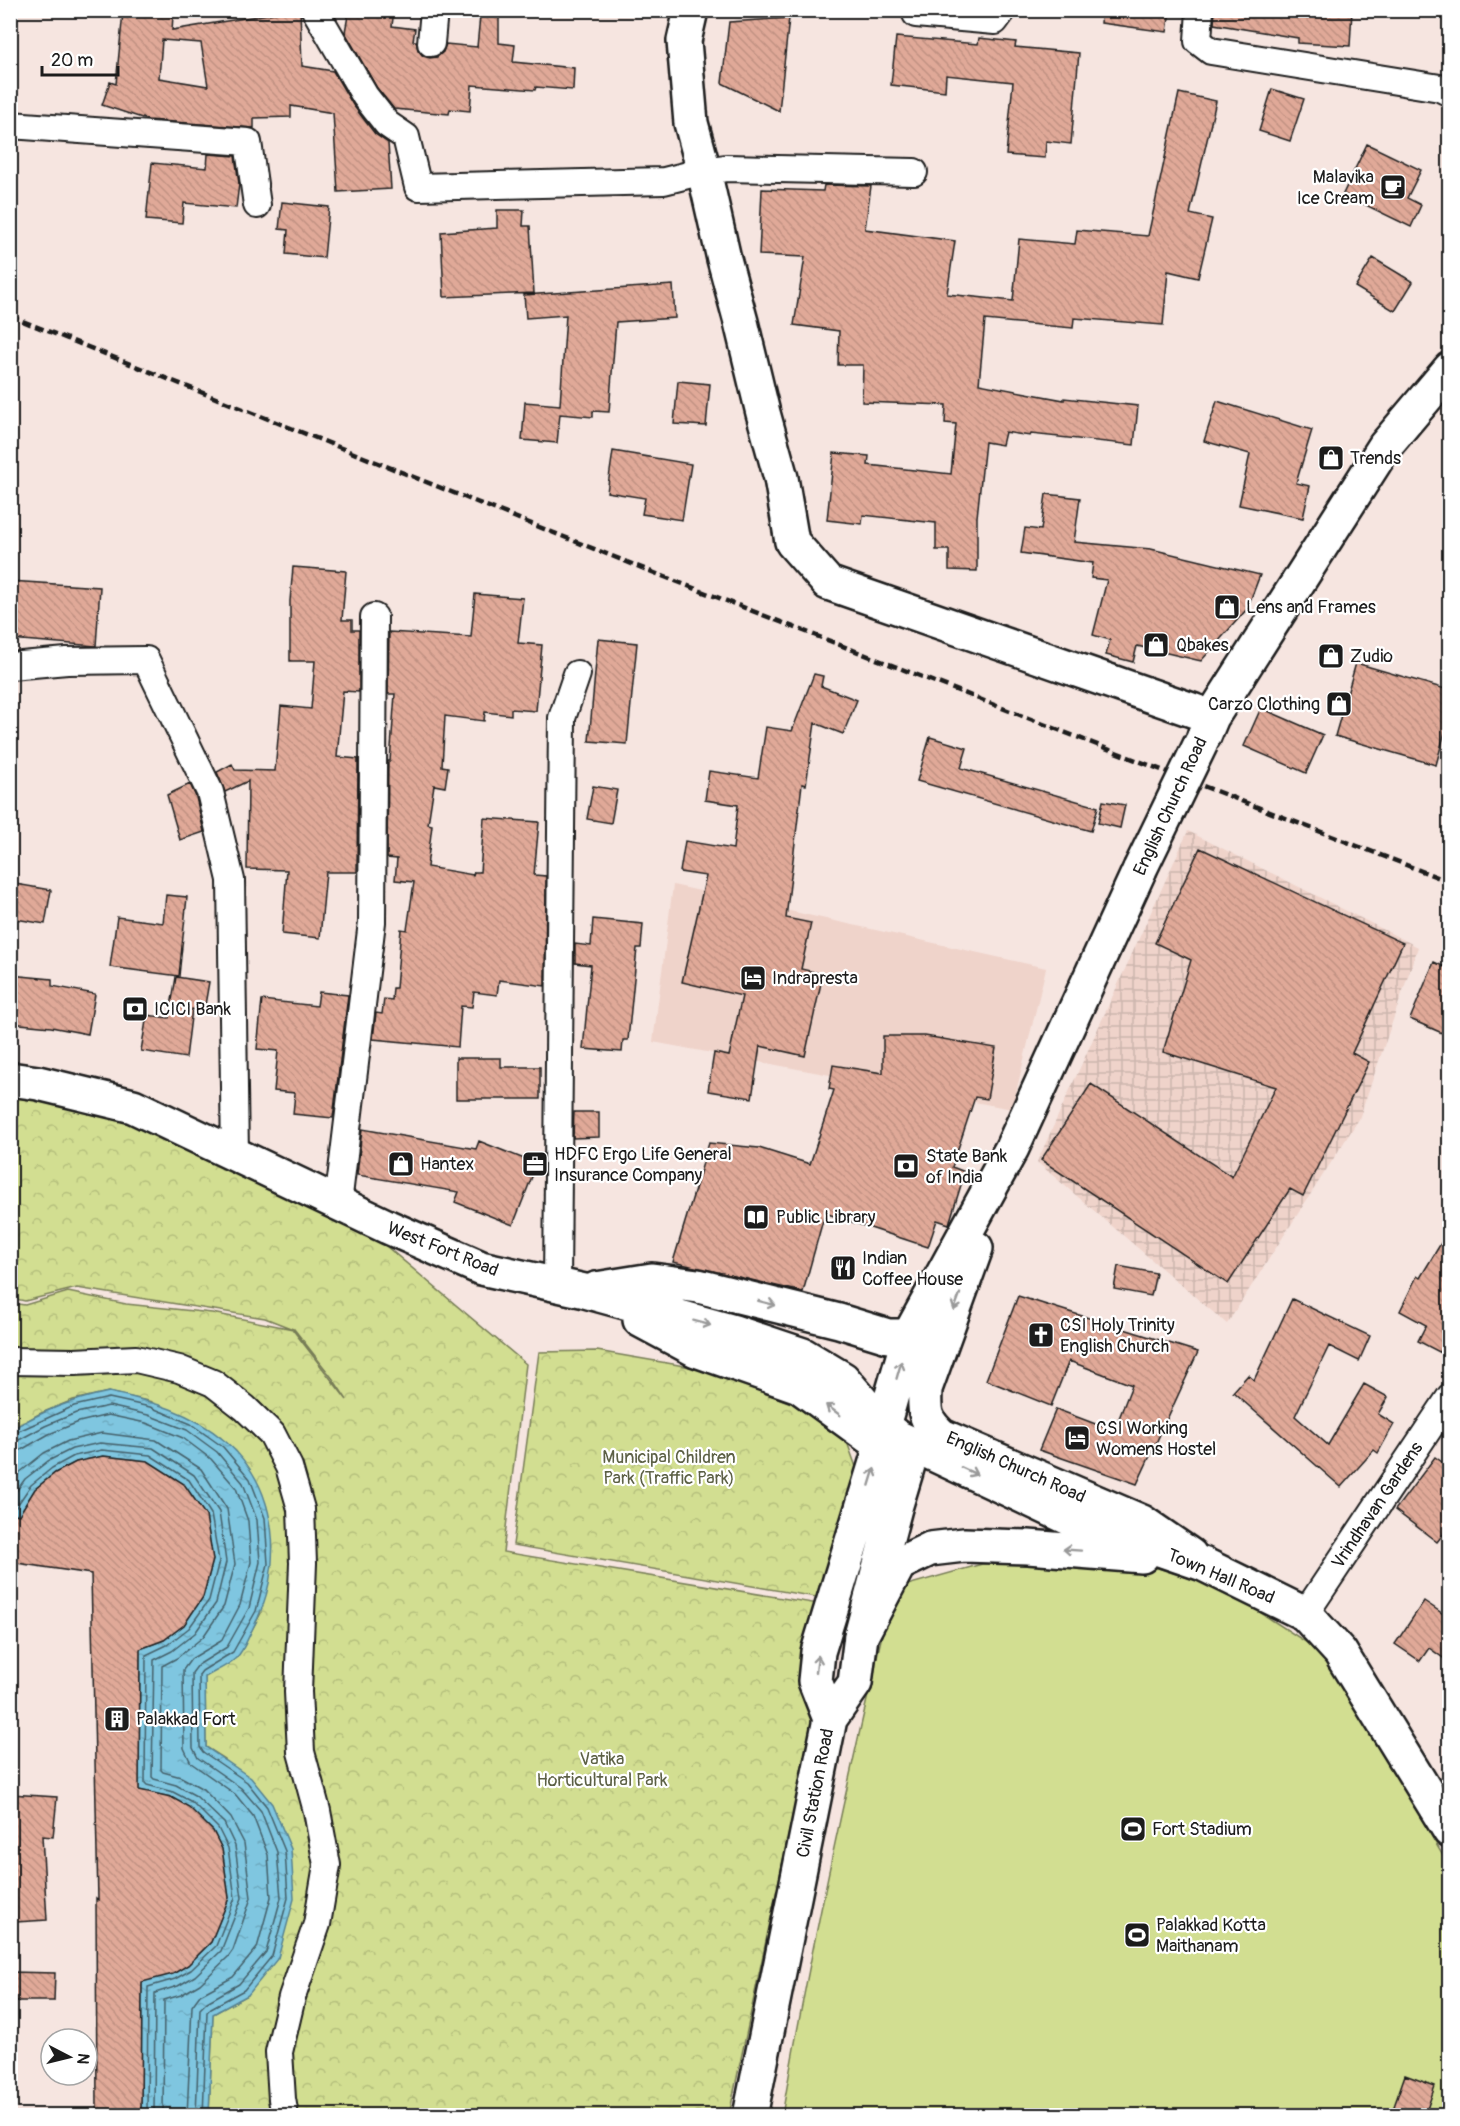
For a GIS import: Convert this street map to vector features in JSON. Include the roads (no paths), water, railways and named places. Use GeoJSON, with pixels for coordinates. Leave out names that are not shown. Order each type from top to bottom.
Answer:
{"type":"FeatureCollection","features":[{"type":"Feature","properties":{"kind":"main road"},"geometry":{"type":"LineString","coordinates":[[691,10],[684,41],[697,173],[724,259],[781,478],[792,542],[828,583],[1206,730]]}},
{"type":"Feature","properties":{"kind":"main road","name":"English Church Road"},"geometry":{"type":"LineString","coordinates":[[893,1438],[909,1336],[1012,1148],[1206,730],[1385,446],[1449,369]]}},
{"type":"Feature","properties":{"kind":"main road","name":"West Fort Road"},"geometry":{"type":"LineString","coordinates":[[10,1079],[38,1083],[133,1106],[338,1204],[481,1268],[571,1288]]}},
{"type":"Feature","properties":{"kind":"main road","name":"English Church Road"},"geometry":{"type":"LineString","coordinates":[[1012,1148],[925,1389],[924,1408],[929,1424],[942,1436],[1142,1522],[1203,1564]]}},
{"type":"Feature","properties":{"kind":"main road"},"geometry":{"type":"LineString","coordinates":[[571,1288],[652,1280],[699,1286],[839,1321],[888,1336],[909,1336]]}},
{"type":"Feature","properties":{"kind":"main road","name":"Town Hall Road"},"geometry":{"type":"LineString","coordinates":[[571,1288],[696,1350],[800,1386],[893,1438],[1071,1519],[1203,1564],[1305,1614],[1340,1652],[1449,1831]]}},
{"type":"Feature","properties":{"kind":"main road"},"geometry":{"type":"LineString","coordinates":[[830,1719],[815,1681],[818,1652],[878,1459],[893,1438]]}},
{"type":"Feature","properties":{"kind":"main road","name":"Civil Station Road"},"geometry":{"type":"LineString","coordinates":[[750,2115],[830,1719],[855,1683],[861,1636],[895,1508],[893,1438]]}},
{"type":"Feature","properties":{"kind":"main road"},"geometry":{"type":"LineString","coordinates":[[861,1636],[899,1564],[930,1549],[964,1545],[1028,1548],[1130,1554],[1203,1564]]}},
{"type":"Feature","properties":{"kind":"street"},"geometry":{"type":"LineString","coordinates":[[315,10],[365,96],[387,124],[406,137],[418,187],[664,181],[726,168],[914,172]]}},
{"type":"Feature","properties":{"kind":"street"},"geometry":{"type":"LineString","coordinates":[[431,43],[434,10]]}},
{"type":"Feature","properties":{"kind":"street"},"geometry":{"type":"LineString","coordinates":[[916,10],[916,14],[995,21],[1003,10]]}},
{"type":"Feature","properties":{"kind":"street"},"geometry":{"type":"LineString","coordinates":[[1200,10],[1198,41],[1210,51],[1440,88],[1449,93]]}},
{"type":"Feature","properties":{"kind":"street"},"geometry":{"type":"LineString","coordinates":[[10,125],[248,141],[257,205]]}},
{"type":"Feature","properties":{"kind":"street"},"geometry":{"type":"LineString","coordinates":[[338,1204],[372,922],[374,617]]}},
{"type":"Feature","properties":{"kind":"street"},"geometry":{"type":"LineString","coordinates":[[10,666],[67,661],[146,660],[210,792],[231,880],[235,1156]]}},
{"type":"Feature","properties":{"kind":"street"},"geometry":{"type":"LineString","coordinates":[[571,1288],[557,1252],[562,718],[577,674]]}},
{"type":"Feature","properties":{"kind":"street"},"geometry":{"type":"LineString","coordinates":[[10,1361],[74,1362],[136,1359],[179,1369],[213,1383],[245,1408],[272,1434],[289,1467],[301,1509],[303,1563],[298,1692],[301,1752],[317,1811],[327,1865],[317,1924],[292,1997],[279,2052],[285,2115]]}},
{"type":"Feature","properties":{"kind":"street","name":"Vrindhavan Gardens"},"geometry":{"type":"LineString","coordinates":[[1305,1614],[1449,1397]]}},
{"type":"Feature","properties":{"kind":"water"},"geometry":{"type":"Polygon","coordinates":[[[109,1392],[140,1399],[185,1415],[225,1441],[243,1460],[257,1482],[272,1530],[272,1556],[263,1606],[239,1655],[205,1677],[206,1747],[251,1778],[272,1804],[291,1849],[294,1899],[278,1958],[248,1995],[213,2014],[209,2115],[141,2115],[142,1982],[188,1965],[211,1942],[229,1898],[222,1849],[213,1831],[171,1797],[139,1790],[140,1649],[164,1640],[184,1625],[203,1597],[213,1560],[206,1516],[184,1484],[148,1461],[103,1456],[76,1462],[55,1473],[35,1489],[19,1515],[11,1513],[10,1430],[58,1406],[109,1392]]]}},
{"type":"Feature","properties":{"kind":"railway"},"geometry":{"type":"LineString","coordinates":[[10,316],[647,570],[1450,882]]}},
{"type":"Feature","properties":{"kind":"place","name":"Malavika Ice Cream"},"geometry":{"type":"Point","coordinates":[1393,187]}},
{"type":"Feature","properties":{"kind":"place","name":"Trends"},"geometry":{"type":"Point","coordinates":[1331,458]}},
{"type":"Feature","properties":{"kind":"place","name":"Lens and Frames"},"geometry":{"type":"Point","coordinates":[1227,607]}},
{"type":"Feature","properties":{"kind":"place","name":"Qbakes"},"geometry":{"type":"Point","coordinates":[1156,645]}},
{"type":"Feature","properties":{"kind":"place","name":"Zudio"},"geometry":{"type":"Point","coordinates":[1331,656]}},
{"type":"Feature","properties":{"kind":"place","name":"Carzo Clothing"},"geometry":{"type":"Point","coordinates":[1339,704]}},
{"type":"Feature","properties":{"kind":"place","name":"Indrapresta"},"geometry":{"type":"Point","coordinates":[753,978]}},
{"type":"Feature","properties":{"kind":"place","name":"ICICI Bank"},"geometry":{"type":"Point","coordinates":[135,1009]}},
{"type":"Feature","properties":{"kind":"place","name":"Hantex"},"geometry":{"type":"Point","coordinates":[401,1164]}},
{"type":"Feature","properties":{"kind":"place","name":"HDFC Ergo Life General Insurance Company"},"geometry":{"type":"Point","coordinates":[535,1164]}},
{"type":"Feature","properties":{"kind":"place","name":"State Bank of India"},"geometry":{"type":"Point","coordinates":[906,1166]}},
{"type":"Feature","properties":{"kind":"place","name":"Public Library"},"geometry":{"type":"Point","coordinates":[756,1217]}},
{"type":"Feature","properties":{"kind":"place","name":"Indian Coffee House"},"geometry":{"type":"Point","coordinates":[843,1268]}},
{"type":"Feature","properties":{"kind":"place","name":"CSI Holy Trinity English Church"},"geometry":{"type":"Point","coordinates":[1041,1335]}},
{"type":"Feature","properties":{"kind":"place","name":"CSI Working Womens Hostel"},"geometry":{"type":"Point","coordinates":[1077,1438]}},
{"type":"Feature","properties":{"kind":"place","name":"Palakkad Fort"},"geometry":{"type":"Point","coordinates":[117,1719]}},
{"type":"Feature","properties":{"kind":"place","name":"Fort Stadium"},"geometry":{"type":"Point","coordinates":[1133,1829]}},
{"type":"Feature","properties":{"kind":"place","name":"Palakkad Kotta Maithanam"},"geometry":{"type":"Point","coordinates":[1137,1935]}},
{"type":"Feature","properties":{"kind":"park label","name":"Municipal Children Park (Traffic Park)"},"geometry":{"type":"Point","coordinates":[669,1467]}},
{"type":"Feature","properties":{"kind":"park label","name":"Vatika Horticultural Park"},"geometry":{"type":"Point","coordinates":[602,1769]}}]}
